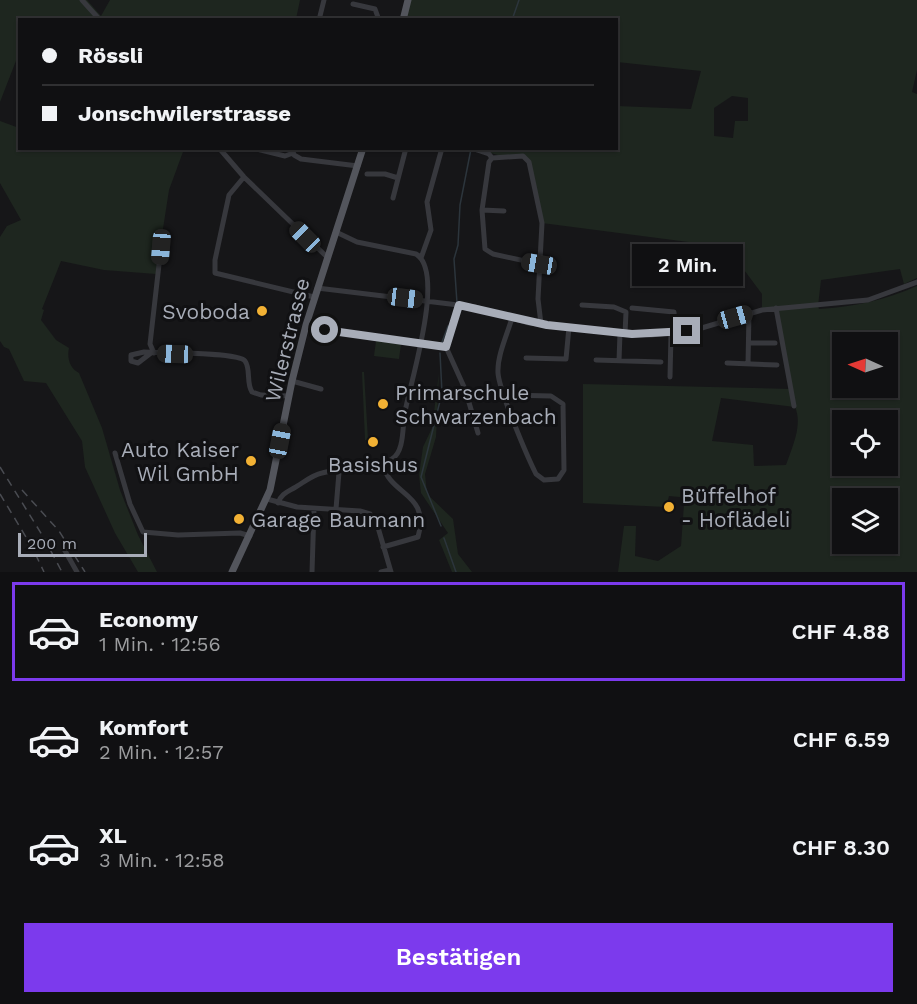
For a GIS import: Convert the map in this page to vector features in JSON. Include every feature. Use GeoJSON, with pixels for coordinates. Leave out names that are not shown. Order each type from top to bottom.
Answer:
{"type":"FeatureCollection","features":[{"type":"Feature","properties":{"kind":"main road"},"geometry":{"type":"LineString","coordinates":[[404,18],[408,0]]}},
{"type":"Feature","properties":{"kind":"main road","name":"Wilerstrasse"},"geometry":{"type":"LineString","coordinates":[[232,572],[267,499],[292,381],[316,288],[362,150]]}},
{"type":"Feature","properties":{"kind":"street"},"geometry":{"type":"LineString","coordinates":[[82,0],[98,18]]}},
{"type":"Feature","properties":{"kind":"street"},"geometry":{"type":"LineString","coordinates":[[320,18],[324,0]]}},
{"type":"Feature","properties":{"kind":"street"},"geometry":{"type":"LineString","coordinates":[[373,0],[378,18]]}},
{"type":"Feature","properties":{"kind":"street"},"geometry":{"type":"LineString","coordinates":[[353,4],[374,9]]}},
{"type":"Feature","properties":{"kind":"street"},"geometry":{"type":"LineString","coordinates":[[221,150],[244,177],[327,257]]}},
{"type":"Feature","properties":{"kind":"street"},"geometry":{"type":"LineString","coordinates":[[260,150],[285,156],[292,151],[303,159],[358,166]]}},
{"type":"Feature","properties":{"kind":"street"},"geometry":{"type":"LineString","coordinates":[[393,198],[405,150]]}},
{"type":"Feature","properties":{"kind":"street"},"geometry":{"type":"LineString","coordinates":[[278,502],[280,496],[312,477],[322,473],[383,464],[399,451],[405,412],[421,344],[427,301],[427,274],[421,258],[431,230],[428,201],[441,150]]}},
{"type":"Feature","properties":{"kind":"street"},"geometry":{"type":"LineString","coordinates":[[474,150],[492,158],[521,156],[529,162],[542,223],[538,299],[541,324]]}},
{"type":"Feature","properties":{"kind":"street"},"geometry":{"type":"LineString","coordinates":[[492,158],[489,162],[482,210],[486,251],[539,264]]}},
{"type":"Feature","properties":{"kind":"street"},"geometry":{"type":"LineString","coordinates":[[368,174],[385,174],[398,178]]}},
{"type":"Feature","properties":{"kind":"street"},"geometry":{"type":"LineString","coordinates":[[244,177],[231,190],[228,198],[214,268],[220,276],[314,297]]}},
{"type":"Feature","properties":{"kind":"street"},"geometry":{"type":"LineString","coordinates":[[482,210],[504,211]]}},
{"type":"Feature","properties":{"kind":"street"},"geometry":{"type":"LineString","coordinates":[[336,232],[357,242],[401,249],[421,258]]}},
{"type":"Feature","properties":{"kind":"street"},"geometry":{"type":"LineString","coordinates":[[161,247],[150,344],[152,353],[240,357],[246,363],[252,392],[261,395],[289,396]]}},
{"type":"Feature","properties":{"kind":"street"},"geometry":{"type":"LineString","coordinates":[[316,288],[459,305],[541,324],[623,333],[673,334],[776,308],[868,300],[917,282]]}},
{"type":"Feature","properties":{"kind":"street"},"geometry":{"type":"LineString","coordinates":[[459,305],[446,347],[465,389],[478,433]]}},
{"type":"Feature","properties":{"kind":"street"},"geometry":{"type":"LineString","coordinates":[[582,305],[614,307],[626,312],[619,361]]}},
{"type":"Feature","properties":{"kind":"street"},"geometry":{"type":"LineString","coordinates":[[632,308],[674,312],[670,377]]}},
{"type":"Feature","properties":{"kind":"street"},"geometry":{"type":"LineString","coordinates":[[776,308],[794,406]]}},
{"type":"Feature","properties":{"kind":"street"},"geometry":{"type":"LineString","coordinates":[[748,364],[749,313]]}},
{"type":"Feature","properties":{"kind":"street"},"geometry":{"type":"LineString","coordinates":[[506,395],[551,396],[563,404],[564,470],[558,478],[544,480],[536,474],[506,395],[498,372],[512,318]]}},
{"type":"Feature","properties":{"kind":"street"},"geometry":{"type":"LineString","coordinates":[[306,325],[446,347]]}},
{"type":"Feature","properties":{"kind":"street"},"geometry":{"type":"LineString","coordinates":[[526,358],[567,359],[569,327]]}},
{"type":"Feature","properties":{"kind":"street"},"geometry":{"type":"LineString","coordinates":[[749,343],[775,343]]}},
{"type":"Feature","properties":{"kind":"street"},"geometry":{"type":"LineString","coordinates":[[596,360],[661,362]]}},
{"type":"Feature","properties":{"kind":"street"},"geometry":{"type":"LineString","coordinates":[[727,363],[777,365]]}},
{"type":"Feature","properties":{"kind":"street"},"geometry":{"type":"LineString","coordinates":[[292,381],[321,389]]}},
{"type":"Feature","properties":{"kind":"street"},"geometry":{"type":"LineString","coordinates":[[115,453],[130,504],[143,532],[178,535],[240,533],[250,536]]}},
{"type":"Feature","properties":{"kind":"street"},"geometry":{"type":"LineString","coordinates":[[383,464],[392,479],[416,503],[421,517],[418,537],[383,548]]}},
{"type":"Feature","properties":{"kind":"street"},"geometry":{"type":"LineString","coordinates":[[336,509],[339,472]]}},
{"type":"Feature","properties":{"kind":"street"},"geometry":{"type":"LineString","coordinates":[[267,499],[314,509],[364,511],[370,514],[377,524],[390,571],[381,572]]}},
{"type":"Feature","properties":{"kind":"street"},"geometry":{"type":"LineString","coordinates":[[312,572],[314,509]]}},
{"type":"Feature","properties":{"kind":"street"},"geometry":{"type":"LineString","coordinates":[[64,549],[76,572]]}},
{"type":"Feature","properties":{"kind":"shaded area"},"geometry":{"type":"Polygon","coordinates":[[[0,0],[87,0],[101,16],[110,0],[300,0],[296,18],[18,18],[18,56],[0,102],[0,0]]]}},
{"type":"Feature","properties":{"kind":"shaded area"},"geometry":{"type":"Polygon","coordinates":[[[411,0],[917,0],[917,70],[912,92],[917,94],[917,278],[904,284],[900,269],[821,280],[818,306],[819,309],[857,305],[917,286],[917,572],[618,572],[624,526],[636,526],[635,556],[658,561],[681,546],[684,504],[680,497],[669,496],[666,507],[583,503],[583,384],[791,389],[776,309],[762,310],[762,294],[727,247],[542,223],[529,162],[523,156],[505,157],[480,150],[618,150],[618,106],[691,109],[701,71],[618,62],[618,18],[406,18],[411,0]],[[732,96],[714,108],[714,136],[733,138],[735,121],[748,121],[748,98],[732,96]],[[721,398],[712,441],[753,445],[754,466],[786,465],[797,429],[795,407],[721,398]]]}},
{"type":"Feature","properties":{"kind":"shaded area"},"geometry":{"type":"Polygon","coordinates":[[[0,121],[18,128],[18,150],[184,150],[169,190],[156,274],[104,270],[61,261],[42,309],[44,310],[41,320],[56,340],[69,348],[70,362],[79,373],[102,428],[120,490],[138,535],[157,572],[138,572],[115,533],[85,467],[82,441],[46,383],[24,381],[9,349],[4,347],[0,341],[0,237],[7,226],[21,220],[0,183],[0,121]]]}},
{"type":"Feature","properties":{"kind":"shaded area"},"geometry":{"type":"Polygon","coordinates":[[[376,341],[401,344],[399,359],[374,356],[376,341]]]}},
{"type":"Feature","properties":{"kind":"shaded area"},"geometry":{"type":"Polygon","coordinates":[[[362,372],[364,372],[368,440],[365,440],[362,372]]]}},
{"type":"Feature","properties":{"kind":"shaded area"},"geometry":{"type":"Polygon","coordinates":[[[439,373],[436,437],[425,474],[427,494],[453,519],[458,554],[472,572],[452,572],[439,540],[448,533],[421,493],[419,475],[423,447],[432,428],[439,373]]]}},
{"type":"Feature","properties":{"kind":"waterway"},"geometry":{"type":"LineString","coordinates":[[513,18],[519,0]]}},
{"type":"Feature","properties":{"kind":"waterway"},"geometry":{"type":"LineString","coordinates":[[457,303],[454,259],[458,245],[460,205],[471,150]]}},
{"type":"Feature","properties":{"kind":"waterway"},"geometry":{"type":"LineString","coordinates":[[442,342],[448,326]]}},
{"type":"Feature","properties":{"kind":"waterway"},"geometry":{"type":"LineString","coordinates":[[440,353],[442,393],[421,477],[441,526]]}},
{"type":"Feature","properties":{"kind":"waterway"},"geometry":{"type":"LineString","coordinates":[[444,538],[456,572]]}},
{"type":"Feature","properties":{"kind":"railway"},"geometry":{"type":"LineString","coordinates":[[0,467],[62,572]]}},
{"type":"Feature","properties":{"kind":"railway"},"geometry":{"type":"LineString","coordinates":[[22,490],[59,531],[85,572]]}},
{"type":"Feature","properties":{"kind":"railway"},"geometry":{"type":"LineString","coordinates":[[0,494],[32,547],[44,572]]}},
{"type":"Feature","properties":{"kind":"place","name":"Svoboda"},"geometry":{"type":"Point","coordinates":[262,311]}},
{"type":"Feature","properties":{"kind":"place","name":"Primarschule Schwarzenbach"},"geometry":{"type":"Point","coordinates":[383,404]}},
{"type":"Feature","properties":{"kind":"place","name":"Basishus"},"geometry":{"type":"Point","coordinates":[373,442]}},
{"type":"Feature","properties":{"kind":"place","name":"Auto Kaiser Wil GmbH"},"geometry":{"type":"Point","coordinates":[251,461]}},
{"type":"Feature","properties":{"kind":"place","name":"Büffelhof - Hoflädeli"},"geometry":{"type":"Point","coordinates":[669,507]}},
{"type":"Feature","properties":{"kind":"place","name":"Garage Baumann"},"geometry":{"type":"Point","coordinates":[239,519]}},
{"type":"Feature","properties":{"kind":"route"},"geometry":{"type":"LineString","coordinates":[[325,330],[446,347],[459,305],[491,311],[520,321],[547,325],[632,334],[658,335],[687,331]]}}]}
